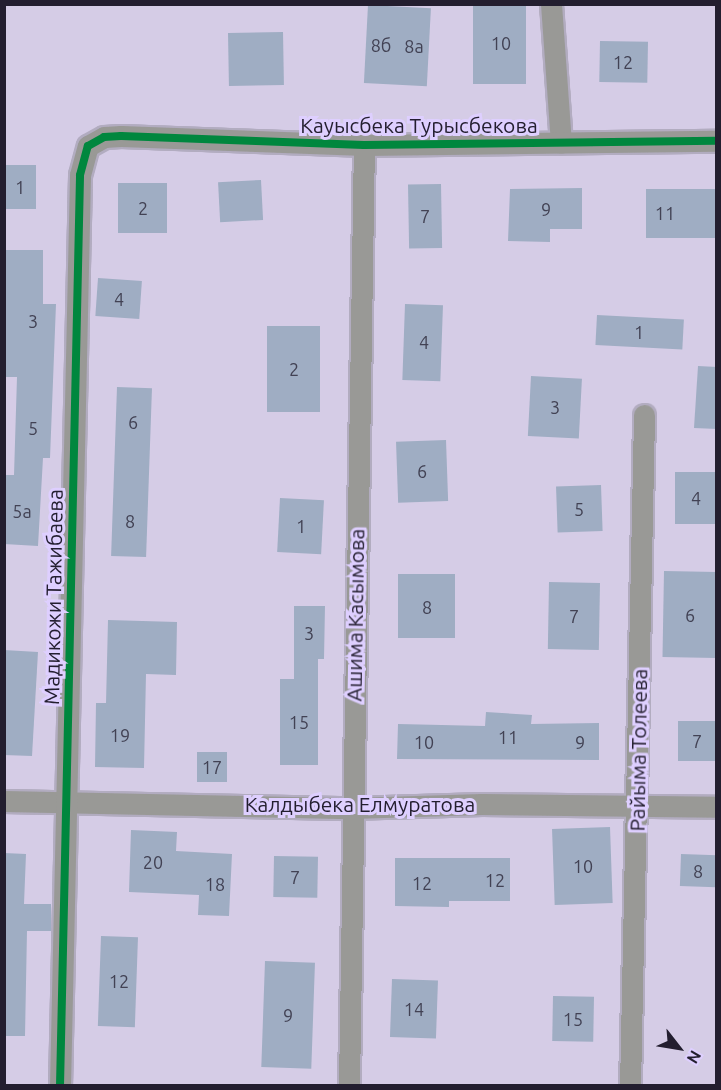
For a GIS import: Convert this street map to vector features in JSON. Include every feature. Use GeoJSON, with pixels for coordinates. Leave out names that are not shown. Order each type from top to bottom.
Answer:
{"type":"FeatureCollection","features":[{"type":"Feature","properties":{"kind":"street"},"geometry":{"type":"LineString","coordinates":[[551,4],[561,143]]}},
{"type":"Feature","properties":{"kind":"street","name":"Кауысбека Турысбекова"},"geometry":{"type":"LineString","coordinates":[[121,136],[364,146],[717,141]]}},
{"type":"Feature","properties":{"kind":"street","name":"Мадикожи Тажибаева"},"geometry":{"type":"LineString","coordinates":[[60,1086],[80,175],[88,146],[104,137],[121,136]]}},
{"type":"Feature","properties":{"kind":"street","name":"Ашима Касымова"},"geometry":{"type":"LineString","coordinates":[[349,1086],[351,808],[364,146]]}},
{"type":"Feature","properties":{"kind":"street","name":"Райыма Толеева"},"geometry":{"type":"LineString","coordinates":[[630,1086],[638,807],[644,415]]}},
{"type":"Feature","properties":{"kind":"street","name":"Калдыбека Елмуратова"},"geometry":{"type":"LineString","coordinates":[[4,801],[66,800],[351,808],[483,804],[717,807]]}},
{"type":"Feature","properties":{"kind":"building"},"geometry":{"type":"Polygon","coordinates":[[[473,4],[526,4],[526,84],[473,84],[473,4]]]}},
{"type":"Feature","properties":{"kind":"building"},"geometry":{"type":"Polygon","coordinates":[[[368,5],[431,8],[427,86],[364,83],[368,5]]]}},
{"type":"Feature","properties":{"kind":"building"},"geometry":{"type":"Polygon","coordinates":[[[283,32],[284,85],[229,86],[228,33],[283,32]]]}},
{"type":"Feature","properties":{"kind":"building"},"geometry":{"type":"Polygon","coordinates":[[[600,41],[648,42],[647,83],[599,82],[600,41]]]}},
{"type":"Feature","properties":{"kind":"building"},"geometry":{"type":"Polygon","coordinates":[[[4,165],[36,165],[36,209],[4,209],[4,165]]]}},
{"type":"Feature","properties":{"kind":"building"},"geometry":{"type":"Polygon","coordinates":[[[261,180],[263,220],[220,222],[218,182],[261,180]]]}},
{"type":"Feature","properties":{"kind":"building"},"geometry":{"type":"Polygon","coordinates":[[[118,183],[167,183],[167,233],[118,233],[118,183]]]}},
{"type":"Feature","properties":{"kind":"building"},"geometry":{"type":"Polygon","coordinates":[[[441,184],[442,248],[409,249],[408,185],[441,184]]]}},
{"type":"Feature","properties":{"kind":"building"},"geometry":{"type":"Polygon","coordinates":[[[582,188],[582,229],[550,229],[550,242],[508,241],[510,189],[582,188]]]}},
{"type":"Feature","properties":{"kind":"building"},"geometry":{"type":"Polygon","coordinates":[[[646,189],[716,189],[716,238],[646,238],[646,189]]]}},
{"type":"Feature","properties":{"kind":"building"},"geometry":{"type":"Polygon","coordinates":[[[4,250],[43,250],[43,304],[56,304],[50,458],[43,458],[38,546],[4,544],[4,475],[14,475],[17,377],[4,377],[4,250]]]}},
{"type":"Feature","properties":{"kind":"building"},"geometry":{"type":"Polygon","coordinates":[[[98,278],[142,281],[139,319],[95,316],[98,278]]]}},
{"type":"Feature","properties":{"kind":"building"},"geometry":{"type":"Polygon","coordinates":[[[405,304],[443,305],[440,381],[402,380],[405,304]]]}},
{"type":"Feature","properties":{"kind":"building"},"geometry":{"type":"Polygon","coordinates":[[[597,315],[684,320],[682,350],[595,345],[597,315]]]}},
{"type":"Feature","properties":{"kind":"building"},"geometry":{"type":"Polygon","coordinates":[[[267,326],[320,326],[320,412],[267,412],[267,326]]]}},
{"type":"Feature","properties":{"kind":"building"},"geometry":{"type":"Polygon","coordinates":[[[698,366],[717,367],[717,429],[694,428],[698,366]]]}},
{"type":"Feature","properties":{"kind":"building"},"geometry":{"type":"Polygon","coordinates":[[[531,376],[582,379],[579,439],[528,436],[531,376]]]}},
{"type":"Feature","properties":{"kind":"building"},"geometry":{"type":"Polygon","coordinates":[[[117,387],[152,388],[146,557],[111,556],[117,387]]]}},
{"type":"Feature","properties":{"kind":"building"},"geometry":{"type":"Polygon","coordinates":[[[446,440],[448,501],[398,503],[396,442],[446,440]]]}},
{"type":"Feature","properties":{"kind":"building"},"geometry":{"type":"Polygon","coordinates":[[[675,472],[716,472],[716,524],[675,524],[675,472]]]}},
{"type":"Feature","properties":{"kind":"building"},"geometry":{"type":"Polygon","coordinates":[[[601,485],[603,531],[558,533],[556,487],[601,485]]]}},
{"type":"Feature","properties":{"kind":"building"},"geometry":{"type":"Polygon","coordinates":[[[280,498],[324,500],[321,554],[277,552],[280,498]]]}},
{"type":"Feature","properties":{"kind":"building"},"geometry":{"type":"Polygon","coordinates":[[[664,571],[716,572],[715,658],[662,657],[664,571]]]}},
{"type":"Feature","properties":{"kind":"building"},"geometry":{"type":"Polygon","coordinates":[[[398,574],[455,574],[455,638],[398,638],[398,574]]]}},
{"type":"Feature","properties":{"kind":"building"},"geometry":{"type":"Polygon","coordinates":[[[549,582],[600,583],[599,650],[548,649],[549,582]]]}},
{"type":"Feature","properties":{"kind":"building"},"geometry":{"type":"Polygon","coordinates":[[[294,606],[325,606],[324,659],[318,659],[318,765],[280,765],[280,679],[294,679],[294,606]]]}},
{"type":"Feature","properties":{"kind":"building"},"geometry":{"type":"Polygon","coordinates":[[[108,620],[177,622],[176,675],[146,674],[144,768],[95,767],[96,703],[106,703],[108,620]]]}},
{"type":"Feature","properties":{"kind":"building"},"geometry":{"type":"Polygon","coordinates":[[[4,650],[38,652],[32,756],[4,755],[4,650]]]}},
{"type":"Feature","properties":{"kind":"building"},"geometry":{"type":"Polygon","coordinates":[[[486,712],[532,715],[531,724],[599,723],[599,760],[397,759],[398,724],[485,726],[486,712]]]}},
{"type":"Feature","properties":{"kind":"building"},"geometry":{"type":"Polygon","coordinates":[[[678,721],[716,721],[716,761],[678,761],[678,721]]]}},
{"type":"Feature","properties":{"kind":"building"},"geometry":{"type":"Polygon","coordinates":[[[197,752],[227,752],[227,782],[197,782],[197,752]]]}},
{"type":"Feature","properties":{"kind":"building"},"geometry":{"type":"Polygon","coordinates":[[[610,827],[613,903],[555,905],[552,829],[610,827]]]}},
{"type":"Feature","properties":{"kind":"building"},"geometry":{"type":"Polygon","coordinates":[[[131,830],[177,832],[176,851],[232,854],[229,916],[198,915],[199,895],[129,892],[131,830]]]}},
{"type":"Feature","properties":{"kind":"building"},"geometry":{"type":"Polygon","coordinates":[[[4,853],[26,854],[24,904],[51,904],[51,931],[27,931],[25,1036],[4,1036],[4,853]]]}},
{"type":"Feature","properties":{"kind":"building"},"geometry":{"type":"Polygon","coordinates":[[[681,854],[716,855],[716,887],[680,886],[681,854]]]}},
{"type":"Feature","properties":{"kind":"building"},"geometry":{"type":"Polygon","coordinates":[[[274,856],[318,857],[317,898],[273,897],[274,856]]]}},
{"type":"Feature","properties":{"kind":"building"},"geometry":{"type":"Polygon","coordinates":[[[395,858],[510,858],[510,901],[449,901],[449,907],[395,906],[395,858]]]}},
{"type":"Feature","properties":{"kind":"building"},"geometry":{"type":"Polygon","coordinates":[[[101,936],[138,937],[135,1027],[98,1026],[101,936]]]}},
{"type":"Feature","properties":{"kind":"building"},"geometry":{"type":"Polygon","coordinates":[[[265,961],[315,963],[311,1069],[261,1067],[265,961]]]}},
{"type":"Feature","properties":{"kind":"building"},"geometry":{"type":"Polygon","coordinates":[[[392,979],[438,981],[436,1039],[390,1037],[392,979]]]}},
{"type":"Feature","properties":{"kind":"building"},"geometry":{"type":"Polygon","coordinates":[[[553,996],[594,997],[593,1042],[552,1041],[553,996]]]}},
{"type":"Feature","properties":{"kind":"cycle path"},"geometry":{"type":"LineString","coordinates":[[60,1086],[80,175],[88,146],[104,137],[121,136],[364,145],[716,141]]}}]}
